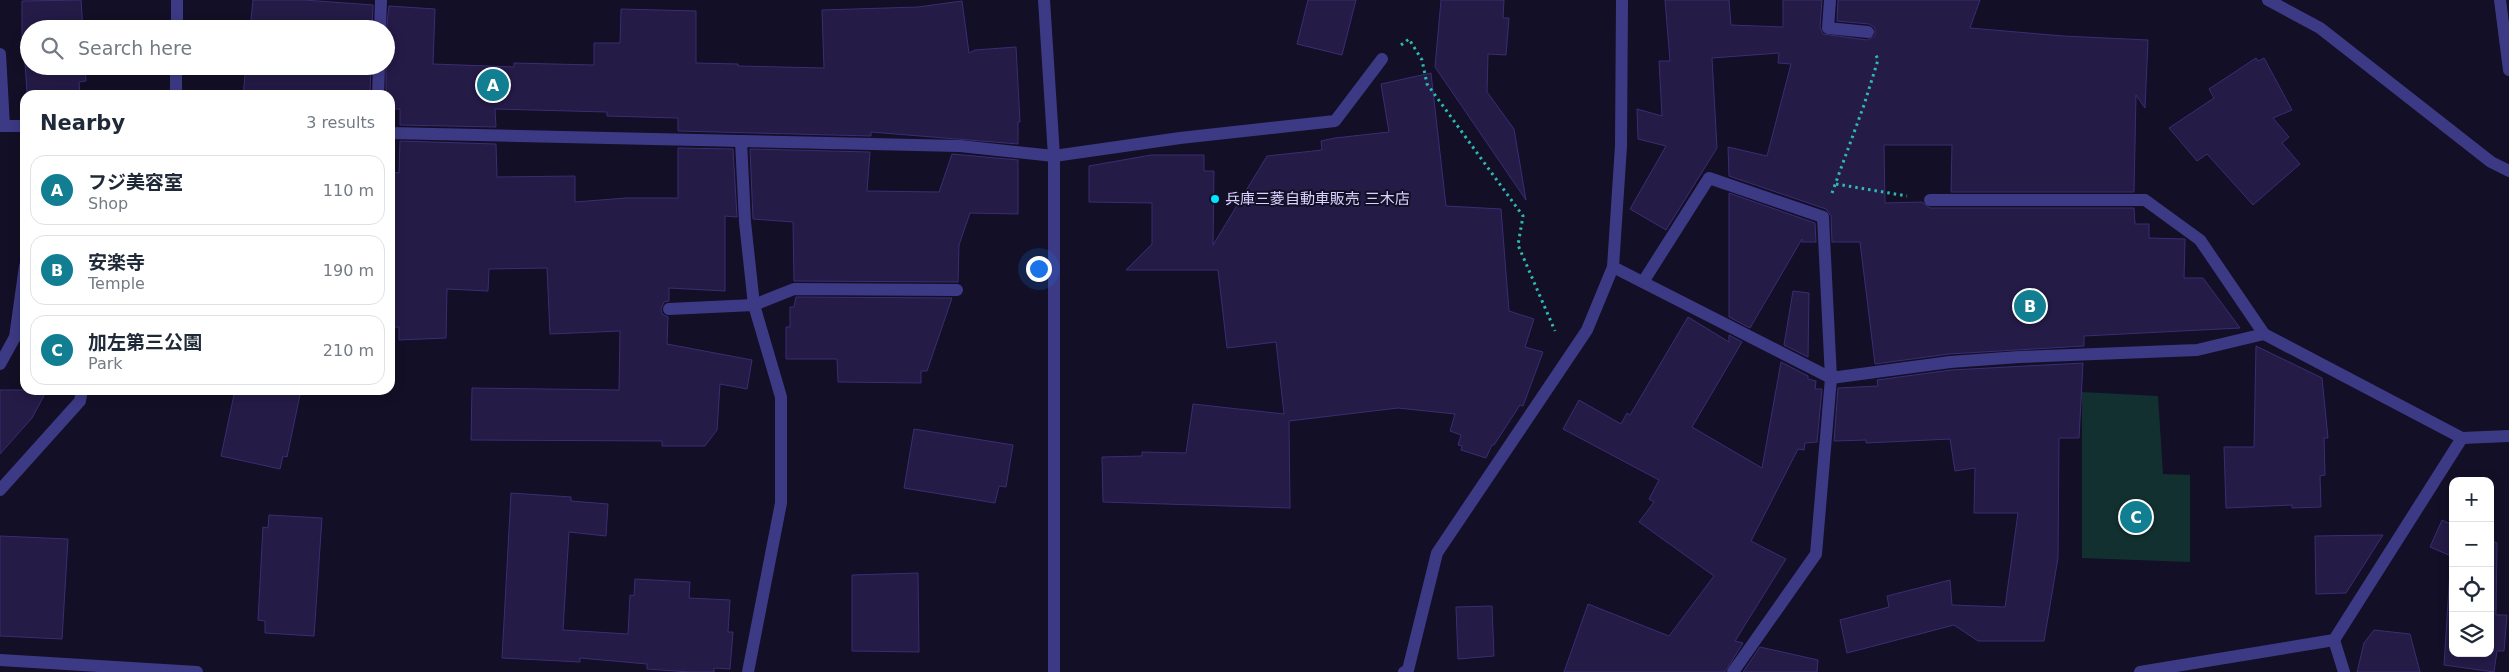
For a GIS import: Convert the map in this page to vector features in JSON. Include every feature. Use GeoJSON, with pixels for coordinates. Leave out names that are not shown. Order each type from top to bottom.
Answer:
{"type":"FeatureCollection","features":[{"type":"Feature","properties":{"kind":"street"},"geometry":{"type":"LineString","coordinates":[[177,0],[177,20]]}},
{"type":"Feature","properties":{"kind":"street"},"geometry":{"type":"LineString","coordinates":[[380,20],[381,0]]}},
{"type":"Feature","properties":{"kind":"street"},"geometry":{"type":"LineString","coordinates":[[1044,0],[1054,156],[1054,672]]}},
{"type":"Feature","properties":{"kind":"street"},"geometry":{"type":"LineString","coordinates":[[1407,671],[1437,553],[1588,330],[1614,267],[1621,146],[1622,0]]}},
{"type":"Feature","properties":{"kind":"street"},"geometry":{"type":"LineString","coordinates":[[1830,0],[1828,28],[1868,32]]}},
{"type":"Feature","properties":{"kind":"street"},"geometry":{"type":"LineString","coordinates":[[2268,0],[2320,28],[2491,162],[2509,171]]}},
{"type":"Feature","properties":{"kind":"street"},"geometry":{"type":"LineString","coordinates":[[2500,0],[2509,70]]}},
{"type":"Feature","properties":{"kind":"street"},"geometry":{"type":"LineString","coordinates":[[0,54],[2,126],[20,126]]}},
{"type":"Feature","properties":{"kind":"street"},"geometry":{"type":"LineString","coordinates":[[395,133],[960,146],[1054,156],[1180,138],[1335,121],[1382,59]]}},
{"type":"Feature","properties":{"kind":"street"},"geometry":{"type":"LineString","coordinates":[[176,75],[176,90]]}},
{"type":"Feature","properties":{"kind":"street"},"geometry":{"type":"LineString","coordinates":[[378,90],[379,75]]}},
{"type":"Feature","properties":{"kind":"street"},"geometry":{"type":"LineString","coordinates":[[741,141],[745,222],[754,305],[781,397],[780,502],[748,672]]}},
{"type":"Feature","properties":{"kind":"street"},"geometry":{"type":"LineString","coordinates":[[1643,282],[1709,178],[1822,217],[1831,378],[1816,554],[1733,672]]}},
{"type":"Feature","properties":{"kind":"street"},"geometry":{"type":"LineString","coordinates":[[1930,200],[2145,200],[2200,240],[2264,334],[2462,438],[2509,436]]}},
{"type":"Feature","properties":{"kind":"street"},"geometry":{"type":"LineString","coordinates":[[1614,267],[1831,378],[1950,362],[2019,357],[2197,350],[2264,334]]}},
{"type":"Feature","properties":{"kind":"street"},"geometry":{"type":"LineString","coordinates":[[669,309],[754,305],[794,289],[956,290]]}},
{"type":"Feature","properties":{"kind":"street"},"geometry":{"type":"LineString","coordinates":[[0,364],[16,337],[20,305]]}},
{"type":"Feature","properties":{"kind":"street"},"geometry":{"type":"LineString","coordinates":[[0,490],[80,401],[81,395]]}},
{"type":"Feature","properties":{"kind":"street"},"geometry":{"type":"LineString","coordinates":[[2140,672],[2334,640],[2462,438]]}},
{"type":"Feature","properties":{"kind":"street"},"geometry":{"type":"LineString","coordinates":[[2334,640],[2344,672]]}},
{"type":"Feature","properties":{"kind":"street"},"geometry":{"type":"LineString","coordinates":[[0,660],[197,672]]}},
{"type":"Feature","properties":{"kind":"path"},"geometry":{"type":"LineString","coordinates":[[1822,217],[1864,106],[1878,60],[1868,32]]}},
{"type":"Feature","properties":{"kind":"path"},"geometry":{"type":"LineString","coordinates":[[1382,59],[1409,39],[1422,60],[1428,84],[1523,216],[1518,246],[1568,359]]}},
{"type":"Feature","properties":{"kind":"path"},"geometry":{"type":"LineString","coordinates":[[1836,184],[1930,200]]}},
{"type":"Feature","properties":{"kind":"green space"},"geometry":{"type":"Polygon","coordinates":[[[2082,392],[2158,396],[2163,474],[2190,475],[2190,562],[2082,558],[2082,392]]]}},
{"type":"Feature","properties":{"kind":"building"},"geometry":{"type":"Polygon","coordinates":[[[81,0],[82,20],[22,20],[22,1],[81,0]]]}},
{"type":"Feature","properties":{"kind":"building"},"geometry":{"type":"Polygon","coordinates":[[[253,0],[304,0],[373,5],[372,20],[251,20],[253,0]]]}},
{"type":"Feature","properties":{"kind":"building"},"geometry":{"type":"Polygon","coordinates":[[[1308,0],[1356,0],[1342,55],[1297,44],[1308,0]]]}},
{"type":"Feature","properties":{"kind":"building"},"geometry":{"type":"Polygon","coordinates":[[[1441,0],[1504,0],[1503,18],[1509,18],[1506,55],[1488,54],[1487,92],[1514,129],[1526,200],[1435,67],[1441,0]]]}},
{"type":"Feature","properties":{"kind":"building"},"geometry":{"type":"Polygon","coordinates":[[[1665,0],[1729,0],[1731,25],[1783,27],[1783,0],[1822,0],[1820,27],[1823,34],[1867,40],[1875,36],[1875,28],[1869,24],[1837,21],[1838,0],[1980,0],[1970,28],[2063,36],[2148,40],[2145,108],[2136,95],[2134,192],[1951,192],[1952,145],[1884,145],[1885,203],[1922,202],[1930,208],[2134,208],[2135,224],[2149,224],[2149,238],[2185,239],[2184,278],[2203,278],[2240,328],[2084,336],[2084,346],[1949,354],[1875,364],[1860,242],[1832,242],[1831,216],[1826,209],[1729,176],[1728,147],[1767,156],[1791,64],[1778,63],[1779,53],[1712,58],[1717,148],[1666,230],[1630,209],[1666,146],[1638,139],[1637,109],[1662,116],[1659,61],[1670,61],[1665,0]]]}},
{"type":"Feature","properties":{"kind":"building"},"geometry":{"type":"Polygon","coordinates":[[[962,1],[969,53],[975,50],[1016,47],[1020,122],[1018,122],[1018,144],[871,132],[871,136],[678,131],[678,118],[607,116],[607,112],[495,109],[496,127],[400,125],[400,109],[395,109],[395,90],[386,90],[386,75],[395,75],[395,20],[388,20],[389,6],[435,9],[433,64],[514,67],[514,63],[594,65],[594,43],[620,43],[621,9],[696,11],[696,63],[824,68],[822,10],[918,7],[962,1]]]}},
{"type":"Feature","properties":{"kind":"building"},"geometry":{"type":"Polygon","coordinates":[[[2256,58],[2258,61],[2264,58],[2292,110],[2273,118],[2289,137],[2282,143],[2300,164],[2253,205],[2207,154],[2197,161],[2169,128],[2214,98],[2209,89],[2256,58]]]}},
{"type":"Feature","properties":{"kind":"building"},"geometry":{"type":"Polygon","coordinates":[[[1431,73],[1446,206],[1501,209],[1509,311],[1534,319],[1525,347],[1543,352],[1523,406],[1520,405],[1494,445],[1492,445],[1486,458],[1461,450],[1462,446],[1458,445],[1461,435],[1450,431],[1455,414],[1398,408],[1289,421],[1290,508],[1103,502],[1102,457],[1142,456],[1142,452],[1186,453],[1193,404],[1284,414],[1276,342],[1227,348],[1218,270],[1126,270],[1152,244],[1152,203],[1089,202],[1089,166],[1151,155],[1204,155],[1204,171],[1214,171],[1213,245],[1267,156],[1322,150],[1321,141],[1389,132],[1381,84],[1431,73]]]}},
{"type":"Feature","properties":{"kind":"building"},"geometry":{"type":"Polygon","coordinates":[[[26,75],[86,75],[86,81],[79,82],[80,90],[27,90],[26,75]]]}},
{"type":"Feature","properties":{"kind":"building"},"geometry":{"type":"Polygon","coordinates":[[[245,75],[371,75],[370,90],[244,90],[245,75]]]}},
{"type":"Feature","properties":{"kind":"building"},"geometry":{"type":"Polygon","coordinates":[[[400,141],[496,144],[497,177],[575,176],[575,202],[626,198],[678,198],[678,148],[733,149],[737,217],[725,216],[725,291],[669,288],[669,301],[664,302],[661,309],[662,314],[668,317],[667,344],[752,360],[747,389],[720,384],[717,430],[705,446],[662,446],[662,441],[471,440],[472,388],[619,390],[620,331],[550,334],[547,268],[489,269],[488,291],[447,289],[446,338],[399,340],[399,327],[395,327],[395,172],[399,173],[400,141]]]}},
{"type":"Feature","properties":{"kind":"building"},"geometry":{"type":"Polygon","coordinates":[[[750,149],[870,152],[867,191],[939,192],[952,154],[1018,160],[1018,214],[970,213],[959,245],[958,282],[794,281],[793,222],[753,219],[750,149]]]}},
{"type":"Feature","properties":{"kind":"building"},"geometry":{"type":"Polygon","coordinates":[[[1729,193],[1815,223],[1816,242],[1802,242],[1802,239],[1750,328],[1729,317],[1729,193]]]}},
{"type":"Feature","properties":{"kind":"building"},"geometry":{"type":"Polygon","coordinates":[[[1793,291],[1809,293],[1808,357],[1784,345],[1793,291]]]}},
{"type":"Feature","properties":{"kind":"building"},"geometry":{"type":"Polygon","coordinates":[[[796,297],[952,298],[927,371],[921,371],[921,383],[838,382],[837,359],[786,359],[786,327],[790,327],[790,307],[794,307],[796,297]]]}},
{"type":"Feature","properties":{"kind":"building"},"geometry":{"type":"Polygon","coordinates":[[[1688,317],[1729,342],[1729,335],[1742,342],[1692,427],[1762,468],[1781,362],[1808,376],[1808,379],[1816,381],[1815,389],[1822,389],[1817,442],[1805,443],[1804,450],[1798,449],[1751,541],[1786,559],[1735,641],[1743,643],[1725,672],[1564,672],[1588,604],[1669,636],[1714,576],[1639,522],[1654,502],[1649,499],[1659,480],[1563,429],[1579,400],[1621,424],[1627,413],[1630,415],[1688,317]]]}},
{"type":"Feature","properties":{"kind":"building"},"geometry":{"type":"Polygon","coordinates":[[[2256,346],[2322,378],[2328,438],[2324,438],[2325,475],[2320,476],[2321,507],[2292,508],[2292,505],[2226,508],[2224,447],[2254,447],[2256,346]]]}},
{"type":"Feature","properties":{"kind":"building"},"geometry":{"type":"Polygon","coordinates":[[[2083,363],[2079,438],[2059,438],[2058,558],[2044,641],[1978,641],[1954,625],[1847,653],[1840,620],[1889,607],[1887,596],[1950,580],[1952,605],[2005,607],[2018,513],[1974,513],[1975,468],[1955,471],[1950,439],[1866,443],[1866,440],[1834,441],[1838,388],[1878,386],[1877,380],[1951,370],[2083,363]]]}},
{"type":"Feature","properties":{"kind":"building"},"geometry":{"type":"Polygon","coordinates":[[[0,390],[20,390],[20,395],[44,395],[32,418],[0,454],[0,390]]]}},
{"type":"Feature","properties":{"kind":"building"},"geometry":{"type":"Polygon","coordinates":[[[234,395],[300,395],[287,457],[283,456],[280,469],[221,456],[234,395]]]}},
{"type":"Feature","properties":{"kind":"building"},"geometry":{"type":"Polygon","coordinates":[[[914,429],[1013,445],[1006,487],[999,486],[995,503],[904,488],[914,429]]]}},
{"type":"Feature","properties":{"kind":"building"},"geometry":{"type":"Polygon","coordinates":[[[511,493],[571,497],[571,501],[608,504],[606,536],[569,532],[563,630],[628,634],[630,595],[634,596],[635,579],[690,582],[689,598],[730,600],[728,632],[733,632],[730,669],[714,668],[714,672],[690,672],[647,669],[647,664],[580,658],[580,662],[502,658],[511,493]]]}},
{"type":"Feature","properties":{"kind":"building"},"geometry":{"type":"Polygon","coordinates":[[[269,515],[322,518],[314,636],[265,633],[265,621],[258,620],[263,527],[268,528],[269,515]]]}},
{"type":"Feature","properties":{"kind":"building"},"geometry":{"type":"Polygon","coordinates":[[[2442,520],[2449,523],[2449,555],[2430,547],[2442,520]]]}},
{"type":"Feature","properties":{"kind":"building"},"geometry":{"type":"Polygon","coordinates":[[[2383,535],[2346,593],[2316,594],[2315,536],[2383,535]]]}},
{"type":"Feature","properties":{"kind":"building"},"geometry":{"type":"Polygon","coordinates":[[[0,536],[68,539],[62,639],[0,636],[0,536]]]}},
{"type":"Feature","properties":{"kind":"building"},"geometry":{"type":"Polygon","coordinates":[[[2494,542],[2497,543],[2496,615],[2507,615],[2504,651],[2497,651],[2494,672],[2444,665],[2449,587],[2449,657],[2494,657],[2494,542]]]}},
{"type":"Feature","properties":{"kind":"building"},"geometry":{"type":"Polygon","coordinates":[[[918,573],[919,652],[852,651],[852,575],[918,573]]]}},
{"type":"Feature","properties":{"kind":"building"},"geometry":{"type":"Polygon","coordinates":[[[1492,606],[1494,656],[1458,659],[1456,607],[1492,606]]]}},
{"type":"Feature","properties":{"kind":"building"},"geometry":{"type":"Polygon","coordinates":[[[2374,630],[2410,634],[2420,672],[2357,672],[2364,643],[2374,630]]]}},
{"type":"Feature","properties":{"kind":"building"},"geometry":{"type":"Polygon","coordinates":[[[1760,647],[1818,660],[1817,672],[1743,672],[1760,647]]]}},
{"type":"Feature","properties":{"kind":"place","name":"フジ美容室"},"geometry":{"type":"Point","coordinates":[493,85]}},
{"type":"Feature","properties":{"kind":"place","name":"兵庫三菱自動車販売 三木店"},"geometry":{"type":"Point","coordinates":[1215,199]}},
{"type":"Feature","properties":{"kind":"place","name":"安楽寺"},"geometry":{"type":"Point","coordinates":[2030,306]}},
{"type":"Feature","properties":{"kind":"place","name":"加左第三公園"},"geometry":{"type":"Point","coordinates":[2136,517]}}]}
